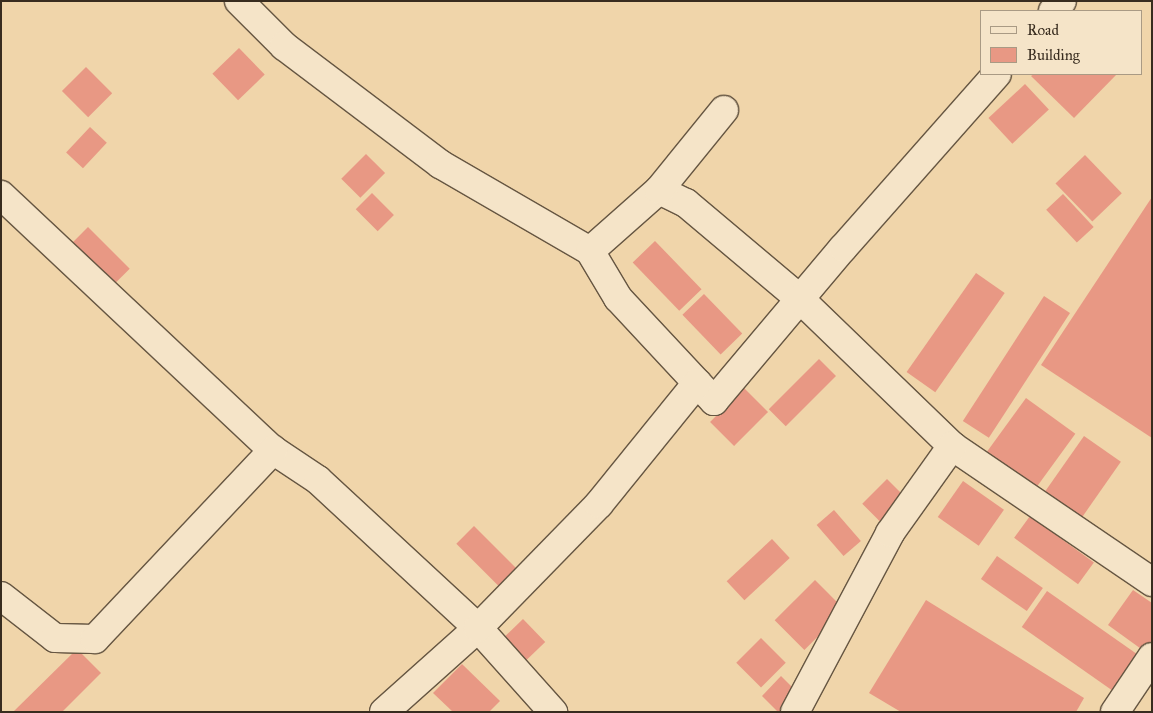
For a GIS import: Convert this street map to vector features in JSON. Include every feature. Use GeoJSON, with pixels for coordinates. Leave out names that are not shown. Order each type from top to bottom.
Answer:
{"type":"FeatureCollection","features":[{"type":"Feature","properties":{"kind":"street"},"geometry":{"type":"LineString","coordinates":[[239,1],[284,46],[440,164],[590,252],[618,298],[714,401],[800,299],[996,75]]}},
{"type":"Feature","properties":{"kind":"street"},"geometry":{"type":"LineString","coordinates":[[590,252],[658,190],[724,110]]}},
{"type":"Feature","properties":{"kind":"street"},"geometry":{"type":"LineString","coordinates":[[658,190],[686,203],[800,299],[952,446],[1152,582]]}},
{"type":"Feature","properties":{"kind":"street"},"geometry":{"type":"LineString","coordinates":[[1,195],[274,450],[318,480],[478,628],[553,712]]}},
{"type":"Feature","properties":{"kind":"street"},"geometry":{"type":"LineString","coordinates":[[384,712],[478,628],[599,504],[697,383]]}},
{"type":"Feature","properties":{"kind":"street"},"geometry":{"type":"LineString","coordinates":[[795,712],[890,533],[952,446]]}},
{"type":"Feature","properties":{"kind":"street"},"geometry":{"type":"LineString","coordinates":[[1,596],[55,638],[95,639],[274,450]]}},
{"type":"Feature","properties":{"kind":"street"},"geometry":{"type":"LineString","coordinates":[[1115,712],[1152,657]]}},
{"type":"Feature","properties":{"kind":"building"},"geometry":{"type":"Polygon","coordinates":[[[239,48],[265,75],[238,100],[212,74],[239,48]]]}},
{"type":"Feature","properties":{"kind":"building"},"geometry":{"type":"Polygon","coordinates":[[[86,67],[112,93],[88,117],[62,91],[86,67]]]}},
{"type":"Feature","properties":{"kind":"building"},"geometry":{"type":"Polygon","coordinates":[[[1032,75],[1116,75],[1074,118],[1031,76],[1032,75]]]}},
{"type":"Feature","properties":{"kind":"building"},"geometry":{"type":"Polygon","coordinates":[[[1025,84],[1049,110],[1012,144],[988,118],[1025,84]]]}},
{"type":"Feature","properties":{"kind":"building"},"geometry":{"type":"Polygon","coordinates":[[[90,127],[107,143],[83,168],[66,153],[90,127]]]}},
{"type":"Feature","properties":{"kind":"building"},"geometry":{"type":"Polygon","coordinates":[[[366,154],[385,173],[360,198],[341,179],[366,154]]]}},
{"type":"Feature","properties":{"kind":"building"},"geometry":{"type":"Polygon","coordinates":[[[1085,155],[1122,193],[1092,222],[1056,183],[1085,155]]]}},
{"type":"Feature","properties":{"kind":"building"},"geometry":{"type":"Polygon","coordinates":[[[372,193],[394,215],[378,231],[356,209],[372,193]]]}},
{"type":"Feature","properties":{"kind":"building"},"geometry":{"type":"Polygon","coordinates":[[[1063,194],[1094,227],[1077,243],[1046,210],[1063,194]]]}},
{"type":"Feature","properties":{"kind":"building"},"geometry":{"type":"Polygon","coordinates":[[[1152,197],[1152,438],[1041,365],[1152,197]]]}},
{"type":"Feature","properties":{"kind":"building"},"geometry":{"type":"Polygon","coordinates":[[[88,227],[130,269],[111,287],[70,245],[88,227]]]}},
{"type":"Feature","properties":{"kind":"building"},"geometry":{"type":"Polygon","coordinates":[[[655,241],[702,289],[679,311],[633,263],[655,241]]]}},
{"type":"Feature","properties":{"kind":"building"},"geometry":{"type":"Polygon","coordinates":[[[976,273],[1005,293],[935,392],[907,372],[976,273]]]}},
{"type":"Feature","properties":{"kind":"building"},"geometry":{"type":"Polygon","coordinates":[[[704,294],[742,334],[721,354],[682,315],[704,294]]]}},
{"type":"Feature","properties":{"kind":"building"},"geometry":{"type":"Polygon","coordinates":[[[1044,296],[1070,313],[989,438],[963,421],[1044,296]]]}},
{"type":"Feature","properties":{"kind":"building"},"geometry":{"type":"Polygon","coordinates":[[[819,359],[836,376],[786,426],[769,409],[819,359]]]}},
{"type":"Feature","properties":{"kind":"building"},"geometry":{"type":"Polygon","coordinates":[[[744,388],[768,412],[734,446],[710,422],[744,388]]]}},
{"type":"Feature","properties":{"kind":"building"},"geometry":{"type":"Polygon","coordinates":[[[1026,398],[1075,434],[1033,492],[984,456],[1026,398]]]}},
{"type":"Feature","properties":{"kind":"building"},"geometry":{"type":"Polygon","coordinates":[[[1084,436],[1121,462],[1078,522],[1042,497],[1084,436]]]}},
{"type":"Feature","properties":{"kind":"building"},"geometry":{"type":"Polygon","coordinates":[[[887,479],[908,500],[883,525],[862,504],[887,479]]]}},
{"type":"Feature","properties":{"kind":"building"},"geometry":{"type":"Polygon","coordinates":[[[963,481],[1004,510],[979,546],[938,517],[963,481]]]}},
{"type":"Feature","properties":{"kind":"building"},"geometry":{"type":"Polygon","coordinates":[[[834,510],[861,541],[844,556],[817,525],[834,510]]]}},
{"type":"Feature","properties":{"kind":"building"},"geometry":{"type":"Polygon","coordinates":[[[1030,516],[1094,562],[1078,584],[1014,538],[1030,516]]]}},
{"type":"Feature","properties":{"kind":"building"},"geometry":{"type":"Polygon","coordinates":[[[474,526],[519,571],[502,589],[456,544],[474,526]]]}},
{"type":"Feature","properties":{"kind":"building"},"geometry":{"type":"Polygon","coordinates":[[[772,539],[790,558],[744,600],[727,581],[772,539]]]}},
{"type":"Feature","properties":{"kind":"building"},"geometry":{"type":"Polygon","coordinates":[[[997,556],[1043,588],[1027,611],[981,579],[997,556]]]}},
{"type":"Feature","properties":{"kind":"building"},"geometry":{"type":"Polygon","coordinates":[[[815,580],[845,610],[804,650],[775,620],[815,580]]]}},
{"type":"Feature","properties":{"kind":"building"},"geometry":{"type":"Polygon","coordinates":[[[1133,590],[1152,603],[1152,640],[1144,651],[1108,625],[1133,590]]]}},
{"type":"Feature","properties":{"kind":"building"},"geometry":{"type":"Polygon","coordinates":[[[1047,591],[1144,659],[1118,695],[1022,627],[1047,591]]]}},
{"type":"Feature","properties":{"kind":"building"},"geometry":{"type":"Polygon","coordinates":[[[926,600],[1084,698],[1076,712],[901,712],[869,693],[926,600]]]}},
{"type":"Feature","properties":{"kind":"building"},"geometry":{"type":"Polygon","coordinates":[[[523,619],[545,642],[524,663],[501,640],[523,619]]]}},
{"type":"Feature","properties":{"kind":"building"},"geometry":{"type":"Polygon","coordinates":[[[761,638],[786,663],[761,687],[736,663],[761,638]]]}},
{"type":"Feature","properties":{"kind":"building"},"geometry":{"type":"Polygon","coordinates":[[[77,649],[101,673],[62,712],[13,712],[77,649]]]}},
{"type":"Feature","properties":{"kind":"building"},"geometry":{"type":"Polygon","coordinates":[[[462,664],[500,701],[489,712],[453,712],[433,693],[462,664]]]}},
{"type":"Feature","properties":{"kind":"building"},"geometry":{"type":"Polygon","coordinates":[[[781,676],[799,694],[781,712],[778,712],[762,696],[781,676]]]}}]}
